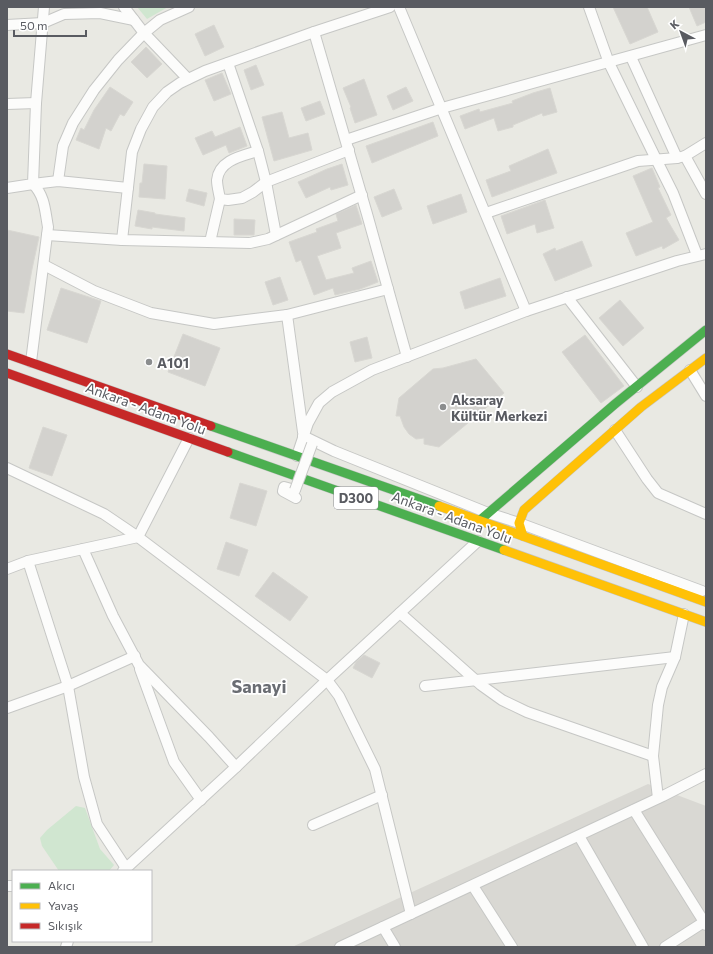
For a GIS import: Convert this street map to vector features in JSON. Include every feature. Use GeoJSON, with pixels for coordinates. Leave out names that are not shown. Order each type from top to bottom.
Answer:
{"type":"FeatureCollection","features":[{"type":"Feature","properties":{"kind":"main road"},"geometry":{"type":"LineString","coordinates":[[479,521],[706,330]]}},
{"type":"Feature","properties":{"kind":"main road","name":"Ankara - Adana Yolu"},"geometry":{"type":"LineString","coordinates":[[7,354],[523,536],[696,599],[706,601]]}},
{"type":"Feature","properties":{"kind":"main road"},"geometry":{"type":"LineString","coordinates":[[523,536],[519,523],[524,510],[641,407],[706,358]]}},
{"type":"Feature","properties":{"kind":"main road","name":"Ankara - Adana Yolu"},"geometry":{"type":"LineString","coordinates":[[7,373],[706,622]]}},
{"type":"Feature","properties":{"kind":"main road"},"geometry":{"type":"LineString","coordinates":[[689,616],[706,627]]}},
{"type":"Feature","properties":{"kind":"street"},"geometry":{"type":"LineString","coordinates":[[31,362],[48,227],[40,191],[33,184],[36,103],[44,7]]}},
{"type":"Feature","properties":{"kind":"street"},"geometry":{"type":"LineString","coordinates":[[124,7],[144,33],[188,79]]}},
{"type":"Feature","properties":{"kind":"street"},"geometry":{"type":"LineString","coordinates":[[58,181],[63,146],[73,122],[94,90],[118,60],[144,33],[160,20],[189,7]]}},
{"type":"Feature","properties":{"kind":"street"},"geometry":{"type":"LineString","coordinates":[[122,240],[132,152],[141,129],[153,107],[167,92],[188,79],[205,71],[314,32],[390,7]]}},
{"type":"Feature","properties":{"kind":"street"},"geometry":{"type":"LineString","coordinates":[[399,7],[526,311]]}},
{"type":"Feature","properties":{"kind":"street"},"geometry":{"type":"LineString","coordinates":[[297,456],[303,435],[319,403],[332,392],[372,370],[526,311],[701,255],[673,193],[609,63],[589,7]]}},
{"type":"Feature","properties":{"kind":"street"},"geometry":{"type":"LineString","coordinates":[[7,26],[43,23],[64,14],[100,13],[134,20]]}},
{"type":"Feature","properties":{"kind":"street"},"geometry":{"type":"LineString","coordinates":[[314,32],[362,195],[407,357]]}},
{"type":"Feature","properties":{"kind":"street"},"geometry":{"type":"LineString","coordinates":[[220,199],[228,200],[242,198],[266,182],[347,145],[442,108],[631,57],[706,35]]}},
{"type":"Feature","properties":{"kind":"street"},"geometry":{"type":"LineString","coordinates":[[631,57],[681,157],[706,194]]}},
{"type":"Feature","properties":{"kind":"street"},"geometry":{"type":"LineString","coordinates":[[228,63],[258,151],[266,182],[276,235]]}},
{"type":"Feature","properties":{"kind":"street"},"geometry":{"type":"LineString","coordinates":[[7,104],[36,103]]}},
{"type":"Feature","properties":{"kind":"street"},"geometry":{"type":"LineString","coordinates":[[486,213],[638,161],[681,157],[706,143]]}},
{"type":"Feature","properties":{"kind":"street"},"geometry":{"type":"LineString","coordinates":[[210,242],[220,199],[217,181],[219,172],[223,166],[232,160],[258,151]]}},
{"type":"Feature","properties":{"kind":"street"},"geometry":{"type":"LineString","coordinates":[[7,188],[58,181],[128,188]]}},
{"type":"Feature","properties":{"kind":"street"},"geometry":{"type":"LineString","coordinates":[[47,235],[122,240],[250,243],[268,239],[362,195]]}},
{"type":"Feature","properties":{"kind":"street"},"geometry":{"type":"LineString","coordinates":[[44,265],[94,291],[151,313],[214,324],[287,315],[388,290]]}},
{"type":"Feature","properties":{"kind":"street"},"geometry":{"type":"LineString","coordinates":[[567,298],[637,387]]}},
{"type":"Feature","properties":{"kind":"street"},"geometry":{"type":"LineString","coordinates":[[287,315],[303,435]]}},
{"type":"Feature","properties":{"kind":"street"},"geometry":{"type":"LineString","coordinates":[[690,370],[706,396]]}},
{"type":"Feature","properties":{"kind":"street"},"geometry":{"type":"LineString","coordinates":[[615,430],[658,493],[706,514]]}},
{"type":"Feature","properties":{"kind":"street"},"geometry":{"type":"LineString","coordinates":[[303,435],[334,451],[488,513],[519,523],[706,593]]}},
{"type":"Feature","properties":{"kind":"street"},"geometry":{"type":"LineString","coordinates":[[138,537],[189,438]]}},
{"type":"Feature","properties":{"kind":"street"},"geometry":{"type":"LineString","coordinates":[[296,494],[312,444],[331,454],[334,451]]}},
{"type":"Feature","properties":{"kind":"street"},"geometry":{"type":"LineString","coordinates":[[7,468],[104,514],[138,537],[327,680],[339,696],[375,769],[411,914]]}},
{"type":"Feature","properties":{"kind":"street"},"geometry":{"type":"LineString","coordinates":[[7,569],[28,561],[138,537]]}},
{"type":"Feature","properties":{"kind":"street"},"geometry":{"type":"LineString","coordinates":[[28,561],[68,686],[84,777],[97,824],[124,870],[236,768],[327,680],[478,541]]}},
{"type":"Feature","properties":{"kind":"street"},"geometry":{"type":"LineString","coordinates":[[83,549],[137,661],[174,762],[201,800]]}},
{"type":"Feature","properties":{"kind":"street"},"geometry":{"type":"LineString","coordinates":[[400,613],[476,680],[502,700],[527,712],[653,756]]}},
{"type":"Feature","properties":{"kind":"street"},"geometry":{"type":"LineString","coordinates":[[658,798],[653,756],[658,705],[662,687],[675,657],[689,616]]}},
{"type":"Feature","properties":{"kind":"street"},"geometry":{"type":"LineString","coordinates":[[425,686],[675,657]]}},
{"type":"Feature","properties":{"kind":"street"},"geometry":{"type":"LineString","coordinates":[[7,708],[137,661]]}},
{"type":"Feature","properties":{"kind":"street"},"geometry":{"type":"LineString","coordinates":[[137,661],[209,737],[236,768]]}},
{"type":"Feature","properties":{"kind":"street"},"geometry":{"type":"LineString","coordinates":[[340,947],[579,836],[706,774]]}},
{"type":"Feature","properties":{"kind":"street"},"geometry":{"type":"LineString","coordinates":[[313,825],[382,795]]}},
{"type":"Feature","properties":{"kind":"street"},"geometry":{"type":"LineString","coordinates":[[634,810],[705,923],[665,947]]}},
{"type":"Feature","properties":{"kind":"street"},"geometry":{"type":"LineString","coordinates":[[579,836],[643,947]]}},
{"type":"Feature","properties":{"kind":"street"},"geometry":{"type":"LineString","coordinates":[[473,886],[512,947]]}},
{"type":"Feature","properties":{"kind":"street"},"geometry":{"type":"LineString","coordinates":[[383,927],[395,947]]}},
{"type":"Feature","properties":{"kind":"shaded area"},"geometry":{"type":"Polygon","coordinates":[[[648,784],[706,806],[706,947],[292,947],[648,784]]]}},
{"type":"Feature","properties":{"kind":"green space"},"geometry":{"type":"Polygon","coordinates":[[[137,7],[168,7],[147,19],[137,7]]]}},
{"type":"Feature","properties":{"kind":"green space"},"geometry":{"type":"Polygon","coordinates":[[[76,806],[85,808],[100,849],[114,865],[110,870],[58,870],[42,846],[40,838],[47,830],[76,806]]]}},
{"type":"Feature","properties":{"kind":"building"},"geometry":{"type":"Polygon","coordinates":[[[613,7],[647,7],[658,32],[630,44],[613,7]]]}},
{"type":"Feature","properties":{"kind":"building"},"geometry":{"type":"Polygon","coordinates":[[[689,7],[706,7],[706,22],[697,26],[689,7]]]}},
{"type":"Feature","properties":{"kind":"building"},"geometry":{"type":"Polygon","coordinates":[[[214,25],[224,47],[205,56],[195,34],[214,25]]]}},
{"type":"Feature","properties":{"kind":"building"},"geometry":{"type":"Polygon","coordinates":[[[146,47],[162,64],[147,78],[131,62],[146,47]]]}},
{"type":"Feature","properties":{"kind":"building"},"geometry":{"type":"Polygon","coordinates":[[[256,65],[264,85],[251,90],[244,70],[256,65]]]}},
{"type":"Feature","properties":{"kind":"building"},"geometry":{"type":"Polygon","coordinates":[[[222,73],[231,94],[214,101],[205,80],[222,73]]]}},
{"type":"Feature","properties":{"kind":"building"},"geometry":{"type":"Polygon","coordinates":[[[364,79],[377,115],[355,123],[350,108],[351,107],[343,88],[364,79]]]}},
{"type":"Feature","properties":{"kind":"building"},"geometry":{"type":"Polygon","coordinates":[[[110,87],[133,102],[124,116],[120,114],[111,131],[106,128],[99,149],[76,140],[81,128],[84,130],[94,110],[110,87]]]}},
{"type":"Feature","properties":{"kind":"building"},"geometry":{"type":"Polygon","coordinates":[[[406,87],[413,101],[393,110],[387,96],[406,87]]]}},
{"type":"Feature","properties":{"kind":"building"},"geometry":{"type":"Polygon","coordinates":[[[550,88],[557,112],[543,116],[542,113],[513,125],[513,127],[498,131],[494,118],[465,129],[460,116],[479,109],[480,112],[513,103],[512,101],[550,88]]]}},
{"type":"Feature","properties":{"kind":"building"},"geometry":{"type":"Polygon","coordinates":[[[320,101],[325,114],[306,121],[301,108],[320,101]]]}},
{"type":"Feature","properties":{"kind":"building"},"geometry":{"type":"Polygon","coordinates":[[[282,112],[289,138],[308,133],[312,150],[274,161],[262,117],[282,112]]]}},
{"type":"Feature","properties":{"kind":"building"},"geometry":{"type":"Polygon","coordinates":[[[433,122],[438,136],[372,163],[366,146],[433,122]]]}},
{"type":"Feature","properties":{"kind":"building"},"geometry":{"type":"Polygon","coordinates":[[[240,127],[247,146],[229,153],[226,145],[203,155],[195,138],[212,131],[215,137],[240,127]]]}},
{"type":"Feature","properties":{"kind":"building"},"geometry":{"type":"Polygon","coordinates":[[[548,149],[557,173],[492,197],[486,180],[511,171],[509,166],[548,149]]]}},
{"type":"Feature","properties":{"kind":"building"},"geometry":{"type":"Polygon","coordinates":[[[144,164],[167,166],[165,199],[139,197],[144,164]]]}},
{"type":"Feature","properties":{"kind":"building"},"geometry":{"type":"Polygon","coordinates":[[[342,164],[348,185],[331,190],[330,187],[306,198],[298,182],[342,164]]]}},
{"type":"Feature","properties":{"kind":"building"},"geometry":{"type":"Polygon","coordinates":[[[652,168],[660,187],[658,188],[671,215],[666,218],[679,240],[663,249],[662,246],[636,256],[626,233],[653,222],[633,176],[652,168]]]}},
{"type":"Feature","properties":{"kind":"building"},"geometry":{"type":"Polygon","coordinates":[[[189,189],[207,193],[204,206],[186,201],[189,189]]]}},
{"type":"Feature","properties":{"kind":"building"},"geometry":{"type":"Polygon","coordinates":[[[394,189],[402,209],[382,217],[374,197],[394,189]]]}},
{"type":"Feature","properties":{"kind":"building"},"geometry":{"type":"Polygon","coordinates":[[[461,194],[467,212],[433,224],[427,206],[461,194]]]}},
{"type":"Feature","properties":{"kind":"building"},"geometry":{"type":"Polygon","coordinates":[[[545,200],[554,228],[537,233],[535,224],[507,234],[501,216],[545,200]]]}},
{"type":"Feature","properties":{"kind":"building"},"geometry":{"type":"Polygon","coordinates":[[[356,205],[362,224],[336,233],[341,248],[317,256],[326,280],[354,273],[352,268],[371,261],[378,282],[360,289],[335,295],[333,288],[314,295],[301,260],[296,262],[289,242],[317,232],[316,229],[338,221],[336,214],[356,205]]]}},
{"type":"Feature","properties":{"kind":"building"},"geometry":{"type":"Polygon","coordinates":[[[138,210],[185,218],[184,231],[152,227],[152,229],[135,226],[138,210]]]}},
{"type":"Feature","properties":{"kind":"building"},"geometry":{"type":"Polygon","coordinates":[[[234,219],[255,220],[254,235],[234,235],[234,219]]]}},
{"type":"Feature","properties":{"kind":"building"},"geometry":{"type":"Polygon","coordinates":[[[7,230],[39,237],[24,313],[7,311],[7,230]]]}},
{"type":"Feature","properties":{"kind":"building"},"geometry":{"type":"Polygon","coordinates":[[[582,241],[592,266],[555,281],[543,254],[555,248],[556,251],[582,241]]]}},
{"type":"Feature","properties":{"kind":"building"},"geometry":{"type":"Polygon","coordinates":[[[280,277],[288,300],[273,305],[265,282],[280,277]]]}},
{"type":"Feature","properties":{"kind":"building"},"geometry":{"type":"Polygon","coordinates":[[[500,278],[506,296],[465,309],[460,292],[500,278]]]}},
{"type":"Feature","properties":{"kind":"building"},"geometry":{"type":"Polygon","coordinates":[[[61,288],[101,301],[87,343],[47,330],[61,288]]]}},
{"type":"Feature","properties":{"kind":"building"},"geometry":{"type":"Polygon","coordinates":[[[620,300],[644,328],[623,346],[599,318],[620,300]]]}},
{"type":"Feature","properties":{"kind":"building"},"geometry":{"type":"Polygon","coordinates":[[[183,334],[220,348],[205,386],[168,372],[183,334]]]}},
{"type":"Feature","properties":{"kind":"building"},"geometry":{"type":"Polygon","coordinates":[[[585,335],[624,386],[601,403],[562,352],[585,335]]]}},
{"type":"Feature","properties":{"kind":"building"},"geometry":{"type":"Polygon","coordinates":[[[367,337],[372,358],[355,362],[350,342],[367,337]]]}},
{"type":"Feature","properties":{"kind":"building","name":"Aksaray Kültür Merkezi"},"geometry":{"type":"Polygon","coordinates":[[[476,359],[504,393],[439,447],[424,444],[424,438],[416,439],[409,434],[404,427],[400,416],[396,416],[399,398],[433,369],[443,368],[476,359]]]}},
{"type":"Feature","properties":{"kind":"building"},"geometry":{"type":"Polygon","coordinates":[[[43,427],[67,435],[52,476],[29,468],[43,427]]]}},
{"type":"Feature","properties":{"kind":"building"},"geometry":{"type":"Polygon","coordinates":[[[240,483],[267,491],[256,526],[230,518],[240,483]]]}},
{"type":"Feature","properties":{"kind":"building"},"geometry":{"type":"Polygon","coordinates":[[[226,542],[248,550],[239,576],[217,569],[226,542]]]}},
{"type":"Feature","properties":{"kind":"building"},"geometry":{"type":"Polygon","coordinates":[[[273,572],[308,597],[290,621],[255,596],[273,572]]]}},
{"type":"Feature","properties":{"kind":"building"},"geometry":{"type":"Polygon","coordinates":[[[364,655],[380,663],[372,678],[353,668],[356,662],[364,655]]]}},
{"type":"Feature","properties":{"kind":"traffic: fast"},"geometry":{"type":"LineString","coordinates":[[479,521],[615,404],[706,330]]}},
{"type":"Feature","properties":{"kind":"traffic: fast"},"geometry":{"type":"LineString","coordinates":[[211,426],[439,506]]}},
{"type":"Feature","properties":{"kind":"traffic: fast"},"geometry":{"type":"LineString","coordinates":[[228,452],[504,550]]}},
{"type":"Feature","properties":{"kind":"traffic: slow"},"geometry":{"type":"LineString","coordinates":[[523,536],[519,523],[524,510],[641,407],[706,358]]}},
{"type":"Feature","properties":{"kind":"traffic: slow"},"geometry":{"type":"LineString","coordinates":[[439,506],[706,602]]}},
{"type":"Feature","properties":{"kind":"traffic: slow"},"geometry":{"type":"LineString","coordinates":[[504,550],[706,622]]}},
{"type":"Feature","properties":{"kind":"traffic: jam"},"geometry":{"type":"LineString","coordinates":[[7,354],[211,426]]}},
{"type":"Feature","properties":{"kind":"traffic: jam"},"geometry":{"type":"LineString","coordinates":[[7,373],[228,452]]}},
{"type":"Feature","properties":{"kind":"place","name":"A101"},"geometry":{"type":"Point","coordinates":[149,362]}},
{"type":"Feature","properties":{"kind":"place","name":"Aksaray Kültür Merkezi"},"geometry":{"type":"Point","coordinates":[443,407]}},
{"type":"Feature","properties":{"kind":"district","name":"Sanayi"},"geometry":{"type":"Point","coordinates":[259,686]}}]}
